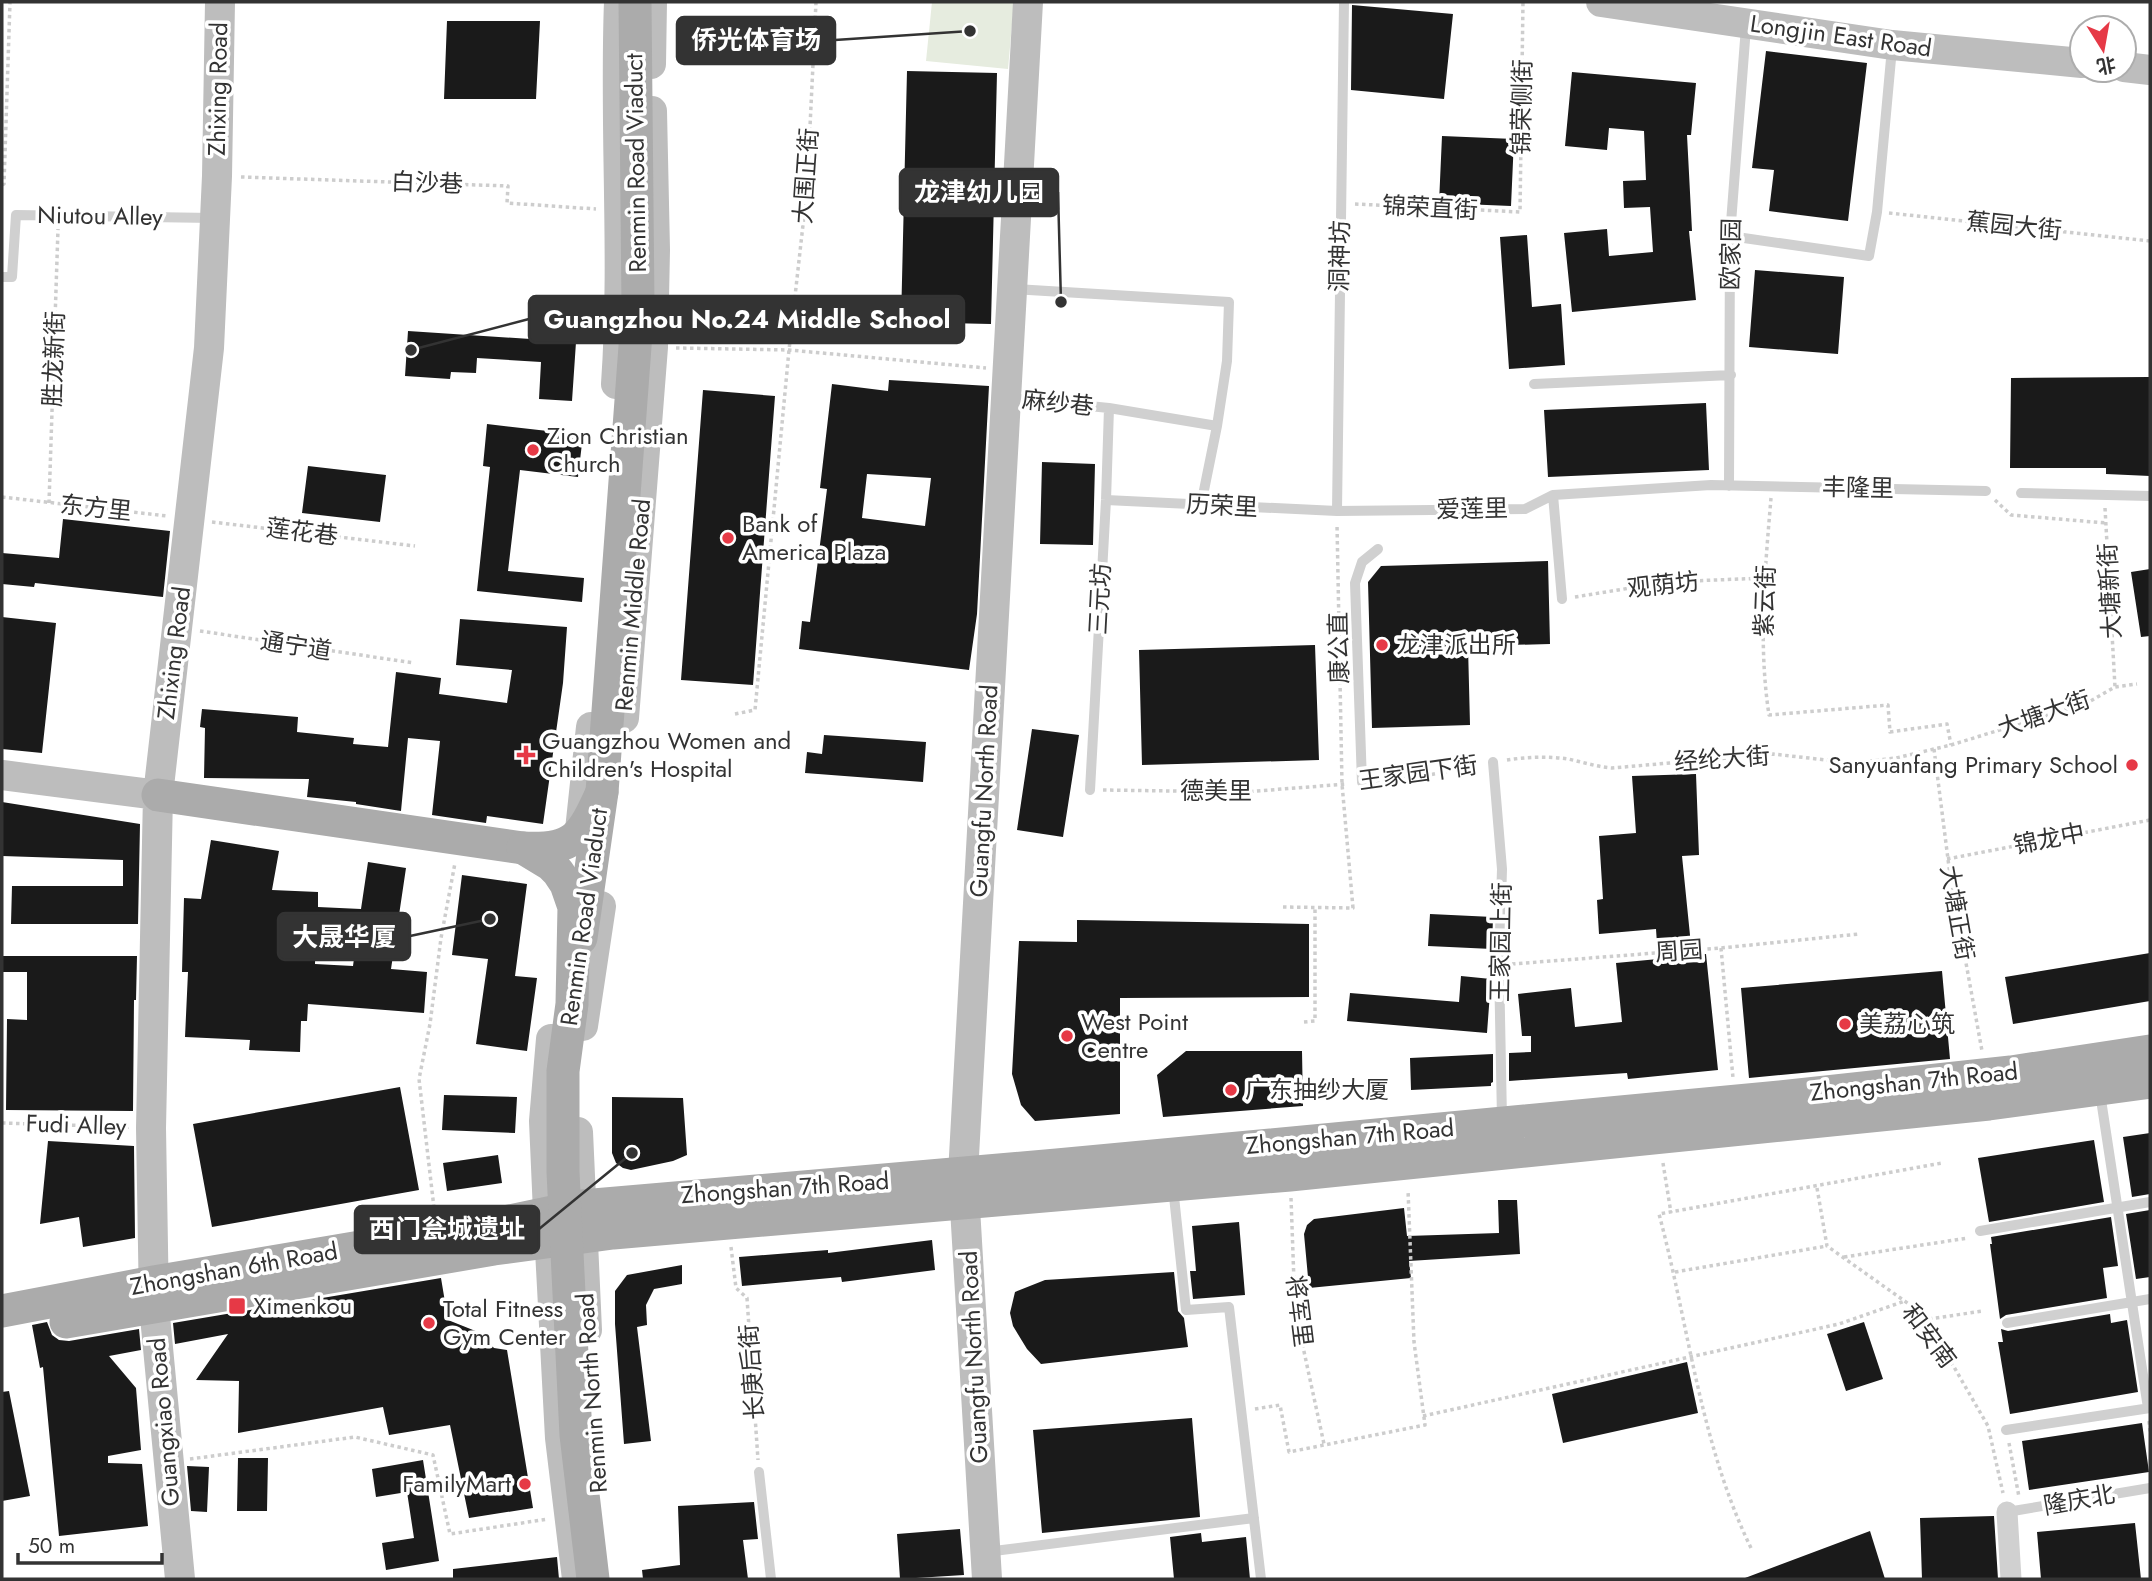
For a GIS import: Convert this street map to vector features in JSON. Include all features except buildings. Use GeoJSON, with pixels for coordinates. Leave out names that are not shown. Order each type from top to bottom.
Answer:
{"type":"FeatureCollection","features":[{"type":"Feature","properties":{"kind":"main road","name":"Zhixing Road"},"geometry":{"type":"LineString","coordinates":[[154,1294],[151,1128],[158,795],[209,348],[217,176],[220,2]]}},
{"type":"Feature","properties":{"kind":"main road","name":"Renmin Middle Road"},"geometry":{"type":"LineString","coordinates":[[549,1226],[544,1121],[546,1087],[578,847],[592,717],[617,371],[620,286],[617,89],[619,2]]}},
{"type":"Feature","properties":{"kind":"main road","name":"Renmin Road Viaduct"},"geometry":{"type":"LineString","coordinates":[[593,1579],[576,1435],[563,1172],[563,1071],[602,792],[638,306],[635,2]]}},
{"type":"Feature","properties":{"kind":"main road","name":"Renmin Middle Road"},"geometry":{"type":"LineString","coordinates":[[582,1222],[577,1116],[580,1048],[614,814],[653,347],[655,250],[652,2]]}},
{"type":"Feature","properties":{"kind":"main road","name":"Guangfu North Road"},"geometry":{"type":"LineString","coordinates":[[986,1566],[964,1189],[1028,2]]}},
{"type":"Feature","properties":{"kind":"main road","name":"Longjin East Road"},"geometry":{"type":"LineString","coordinates":[[1601,2],[1892,45],[2068,62]]}},
{"type":"Feature","properties":{"kind":"main road"},"geometry":{"type":"LineString","coordinates":[[2,775],[523,848],[554,849],[571,842],[590,820],[602,792]]}},
{"type":"Feature","properties":{"kind":"main road"},"geometry":{"type":"LineString","coordinates":[[523,848],[558,872],[566,884],[574,907],[572,1004]]}},
{"type":"Feature","properties":{"kind":"main road","name":"Zhongshan 7th Road"},"geometry":{"type":"LineString","coordinates":[[549,1226],[964,1189],[1502,1123],[1986,1075],[2150,1051]]}},
{"type":"Feature","properties":{"kind":"main road","name":"Zhongshan 7th Road"},"geometry":{"type":"LineString","coordinates":[[964,1189],[1172,1186],[1975,1106],[2150,1082]]}},
{"type":"Feature","properties":{"kind":"main road","name":"Renmin North Road"},"geometry":{"type":"LineString","coordinates":[[582,1222],[591,1416],[608,1579]]}},
{"type":"Feature","properties":{"kind":"main road","name":"Zhongshan 6th Road"},"geometry":{"type":"LineString","coordinates":[[2,1333],[154,1294],[437,1235],[549,1226]]}},
{"type":"Feature","properties":{"kind":"main road","name":"Zhongshan 6th Road"},"geometry":{"type":"LineString","coordinates":[[2,1311],[154,1294],[549,1226]]}},
{"type":"Feature","properties":{"kind":"main road","name":"Renmin North Road"},"geometry":{"type":"LineString","coordinates":[[549,1226],[559,1437],[577,1579]]}},
{"type":"Feature","properties":{"kind":"main road","name":"Guangxiao Road"},"geometry":{"type":"LineString","coordinates":[[154,1294],[167,1462],[180,1579]]}},
{"type":"Feature","properties":{"kind":"street"},"geometry":{"type":"LineString","coordinates":[[2011,1579],[2014,1511]]}},
{"type":"Feature","properties":{"kind":"lane","name":"洞神坊"},"geometry":{"type":"LineString","coordinates":[[1337,511],[1344,2]]}},
{"type":"Feature","properties":{"kind":"lane","name":"欧家园"},"geometry":{"type":"LineString","coordinates":[[1729,486],[1730,236],[1747,23]]}},
{"type":"Feature","properties":{"kind":"lane"},"geometry":{"type":"LineString","coordinates":[[1730,236],[1869,256],[1877,212],[1892,45]]}},
{"type":"Feature","properties":{"kind":"lane","name":"Niutou Alley"},"geometry":{"type":"LineString","coordinates":[[2,277],[12,277],[16,215],[214,218]]}},
{"type":"Feature","properties":{"kind":"lane"},"geometry":{"type":"LineString","coordinates":[[1013,289],[1229,302],[1227,361],[1217,426],[1200,505]]}},
{"type":"Feature","properties":{"kind":"lane"},"geometry":{"type":"LineString","coordinates":[[1534,384],[1731,375]]}},
{"type":"Feature","properties":{"kind":"lane","name":"麻纱巷"},"geometry":{"type":"LineString","coordinates":[[1008,384],[1109,408],[1217,426]]}},
{"type":"Feature","properties":{"kind":"lane","name":"三元坊"},"geometry":{"type":"LineString","coordinates":[[1090,790],[1109,408]]}},
{"type":"Feature","properties":{"kind":"lane","name":"爱莲里"},"geometry":{"type":"LineString","coordinates":[[1337,511],[1524,509],[1553,495],[1729,486]]}},
{"type":"Feature","properties":{"kind":"lane","name":"丰隆里"},"geometry":{"type":"LineString","coordinates":[[1729,486],[1986,491]]}},
{"type":"Feature","properties":{"kind":"lane"},"geometry":{"type":"LineString","coordinates":[[2021,493],[2150,496]]}},
{"type":"Feature","properties":{"kind":"lane"},"geometry":{"type":"LineString","coordinates":[[1553,495],[1562,599]]}},
{"type":"Feature","properties":{"kind":"lane","name":"历荣里"},"geometry":{"type":"LineString","coordinates":[[1106,500],[1337,511]]}},
{"type":"Feature","properties":{"kind":"lane"},"geometry":{"type":"LineString","coordinates":[[1362,782],[1355,583],[1362,562],[1378,549]]}},
{"type":"Feature","properties":{"kind":"lane","name":"王家园上街"},"geometry":{"type":"LineString","coordinates":[[1493,762],[1503,869],[1499,965],[1502,1123]]}},
{"type":"Feature","properties":{"kind":"lane"},"geometry":{"type":"LineString","coordinates":[[2006,1430],[2149,1408],[2100,1090]]}},
{"type":"Feature","properties":{"kind":"lane"},"geometry":{"type":"LineString","coordinates":[[1172,1186],[1186,1310],[1229,1307],[1261,1579]]}},
{"type":"Feature","properties":{"kind":"lane"},"geometry":{"type":"LineString","coordinates":[[1980,1231],[2150,1202]]}},
{"type":"Feature","properties":{"kind":"lane"},"geometry":{"type":"LineString","coordinates":[[2007,1323],[2150,1299]]}},
{"type":"Feature","properties":{"kind":"lane"},"geometry":{"type":"LineString","coordinates":[[759,1472],[771,1579]]}},
{"type":"Feature","properties":{"kind":"lane","name":"隆庆北"},"geometry":{"type":"LineString","coordinates":[[2014,1511],[2150,1488]]}},
{"type":"Feature","properties":{"kind":"lane"},"geometry":{"type":"LineString","coordinates":[[986,1566],[1254,1518]]}},
{"type":"Feature","properties":{"kind":"path"},"geometry":{"type":"LineString","coordinates":[[2,185],[10,2]]}},
{"type":"Feature","properties":{"kind":"path","name":"大围正街"},"geometry":{"type":"LineString","coordinates":[[734,714],[755,710],[807,189],[817,2]]}},
{"type":"Feature","properties":{"kind":"path","name":"锦荣侧街"},"geometry":{"type":"LineString","coordinates":[[1520,212],[1523,2]]}},
{"type":"Feature","properties":{"kind":"path","name":"白沙巷"},"geometry":{"type":"LineString","coordinates":[[217,176],[508,186],[507,203],[619,210]]}},
{"type":"Feature","properties":{"kind":"path","name":"锦荣直街"},"geometry":{"type":"LineString","coordinates":[[1340,203],[1520,212]]}},
{"type":"Feature","properties":{"kind":"path","name":"蕉园大街"},"geometry":{"type":"LineString","coordinates":[[1877,212],[2150,241]]}},
{"type":"Feature","properties":{"kind":"path","name":"胜龙新街"},"geometry":{"type":"LineString","coordinates":[[49,503],[59,215]]}},
{"type":"Feature","properties":{"kind":"path"},"geometry":{"type":"LineString","coordinates":[[653,347],[789,350],[1008,384]]}},
{"type":"Feature","properties":{"kind":"path","name":"紫云街"},"geometry":{"type":"LineString","coordinates":[[1772,486],[1764,578],[1764,682],[1769,715],[1888,705],[1890,732],[1947,724],[1951,745]]}},
{"type":"Feature","properties":{"kind":"path"},"geometry":{"type":"LineString","coordinates":[[1986,491],[2011,516],[2106,523]]}},
{"type":"Feature","properties":{"kind":"path","name":"大塘新街"},"geometry":{"type":"LineString","coordinates":[[2105,496],[2115,687]]}},
{"type":"Feature","properties":{"kind":"path","name":"东方里"},"geometry":{"type":"LineString","coordinates":[[2,497],[190,519]]}},
{"type":"Feature","properties":{"kind":"path","name":"康公直"},"geometry":{"type":"LineString","coordinates":[[1315,908],[1353,908],[1342,784],[1337,511]]}},
{"type":"Feature","properties":{"kind":"path","name":"莲花巷"},"geometry":{"type":"LineString","coordinates":[[190,519],[415,545]]}},
{"type":"Feature","properties":{"kind":"path","name":"观荫坊"},"geometry":{"type":"LineString","coordinates":[[1562,599],[1667,582],[1764,578]]}},
{"type":"Feature","properties":{"kind":"path","name":"通宁道"},"geometry":{"type":"LineString","coordinates":[[177,628],[414,663]]}},
{"type":"Feature","properties":{"kind":"path","name":"大塘大街"},"geometry":{"type":"LineString","coordinates":[[1951,745],[2087,703],[2115,687],[2137,684]]}},
{"type":"Feature","properties":{"kind":"path","name":"经纶大街"},"geometry":{"type":"LineString","coordinates":[[1493,762],[1521,758],[1569,759],[1592,766],[1612,768],[1773,754],[1853,763],[1896,758],[1951,745]]}},
{"type":"Feature","properties":{"kind":"path","name":"大塘正街"},"geometry":{"type":"LineString","coordinates":[[1934,749],[1947,859],[1986,1075]]}},
{"type":"Feature","properties":{"kind":"path","name":"王家园下街"},"geometry":{"type":"LineString","coordinates":[[1342,784],[1414,778],[1493,762]]}},
{"type":"Feature","properties":{"kind":"path","name":"德美里"},"geometry":{"type":"LineString","coordinates":[[1090,790],[1244,792],[1342,784]]}},
{"type":"Feature","properties":{"kind":"path","name":"锦龙中"},"geometry":{"type":"LineString","coordinates":[[1947,859],[2150,820]]}},
{"type":"Feature","properties":{"kind":"path"},"geometry":{"type":"LineString","coordinates":[[437,1235],[419,1079],[456,860]]}},
{"type":"Feature","properties":{"kind":"path"},"geometry":{"type":"LineString","coordinates":[[1283,907],[1315,908],[1315,1021],[1304,1022]]}},
{"type":"Feature","properties":{"kind":"path","name":"周园"},"geometry":{"type":"LineString","coordinates":[[1499,965],[1721,948],[1858,934]]}},
{"type":"Feature","properties":{"kind":"path"},"geometry":{"type":"LineString","coordinates":[[1721,948],[1735,1101]]}},
{"type":"Feature","properties":{"kind":"path","name":"Fudi Alley"},"geometry":{"type":"LineString","coordinates":[[2,1123],[151,1128]]}},
{"type":"Feature","properties":{"kind":"path"},"geometry":{"type":"LineString","coordinates":[[1658,1137],[1671,1213]]}},
{"type":"Feature","properties":{"kind":"path"},"geometry":{"type":"LineString","coordinates":[[1241,1410],[1280,1405],[1289,1452],[1424,1425],[1414,1342],[1407,1163]]}},
{"type":"Feature","properties":{"kind":"path"},"geometry":{"type":"LineString","coordinates":[[1751,1548],[1718,1468],[1675,1272],[1659,1214],[1817,1188],[1942,1163]]}},
{"type":"Feature","properties":{"kind":"path","name":"将军里"},"geometry":{"type":"LineString","coordinates":[[1290,1175],[1295,1310],[1324,1444]]}},
{"type":"Feature","properties":{"kind":"path"},"geometry":{"type":"LineString","coordinates":[[1675,1272],[1828,1246],[1817,1188]]}},
{"type":"Feature","properties":{"kind":"path","name":"长庚后街"},"geometry":{"type":"LineString","coordinates":[[730,1238],[736,1289],[747,1298],[759,1472]]}},
{"type":"Feature","properties":{"kind":"path"},"geometry":{"type":"LineString","coordinates":[[1843,1258],[1970,1238]]}},
{"type":"Feature","properties":{"kind":"path","name":"和安南"},"geometry":{"type":"LineString","coordinates":[[1828,1246],[1913,1307],[1954,1367],[1988,1426],[2014,1511]]}},
{"type":"Feature","properties":{"kind":"path"},"geometry":{"type":"LineString","coordinates":[[1423,1416],[1839,1324],[1905,1301]]}},
{"type":"Feature","properties":{"kind":"path"},"geometry":{"type":"LineString","coordinates":[[1922,1320],[1983,1311]]}},
{"type":"Feature","properties":{"kind":"path"},"geometry":{"type":"LineString","coordinates":[[2006,1430],[2014,1511]]}},
{"type":"Feature","properties":{"kind":"path"},"geometry":{"type":"LineString","coordinates":[[167,1462],[355,1437],[433,1455],[450,1534],[568,1516]]}},
{"type":"Feature","properties":{"kind":"shaded area"},"geometry":{"type":"Polygon","coordinates":[[[932,2],[1014,2],[1008,69],[926,61],[932,2]]]}},
{"type":"Feature","properties":{"kind":"place","name":"侨光体育场"},"geometry":{"type":"Point","coordinates":[970,31]}},
{"type":"Feature","properties":{"kind":"place","name":"龙津幼儿园"},"geometry":{"type":"Point","coordinates":[1061,302]}},
{"type":"Feature","properties":{"kind":"place","name":"Guangzhou No.24 Middle School"},"geometry":{"type":"Point","coordinates":[411,350]}},
{"type":"Feature","properties":{"kind":"place","name":"Zion Christian Church"},"geometry":{"type":"Point","coordinates":[533,450]}},
{"type":"Feature","properties":{"kind":"place","name":"Bank of America Plaza"},"geometry":{"type":"Point","coordinates":[728,538]}},
{"type":"Feature","properties":{"kind":"place","name":"龙津派出所"},"geometry":{"type":"Point","coordinates":[1382,645]}},
{"type":"Feature","properties":{"kind":"place","name":"Guangzhou Women and Children's Hospital"},"geometry":{"type":"Point","coordinates":[526,755]}},
{"type":"Feature","properties":{"kind":"place","name":"Sanyuanfang Primary School"},"geometry":{"type":"Point","coordinates":[2132,765]}},
{"type":"Feature","properties":{"kind":"place","name":"大晟华厦"},"geometry":{"type":"Point","coordinates":[490,919]}},
{"type":"Feature","properties":{"kind":"place","name":"美荔心筑"},"geometry":{"type":"Point","coordinates":[1845,1024]}},
{"type":"Feature","properties":{"kind":"place","name":"West Point Centre"},"geometry":{"type":"Point","coordinates":[1067,1036]}},
{"type":"Feature","properties":{"kind":"place","name":"广东抽纱大厦"},"geometry":{"type":"Point","coordinates":[1231,1090]}},
{"type":"Feature","properties":{"kind":"place","name":"西门瓮城遗址"},"geometry":{"type":"Point","coordinates":[632,1153]}},
{"type":"Feature","properties":{"kind":"place","name":"Ximenkou"},"geometry":{"type":"Point","coordinates":[237,1306]}},
{"type":"Feature","properties":{"kind":"place","name":"Total Fitness Gym Center"},"geometry":{"type":"Point","coordinates":[429,1323]}},
{"type":"Feature","properties":{"kind":"place","name":"FamilyMart"},"geometry":{"type":"Point","coordinates":[525,1484]}}]}
